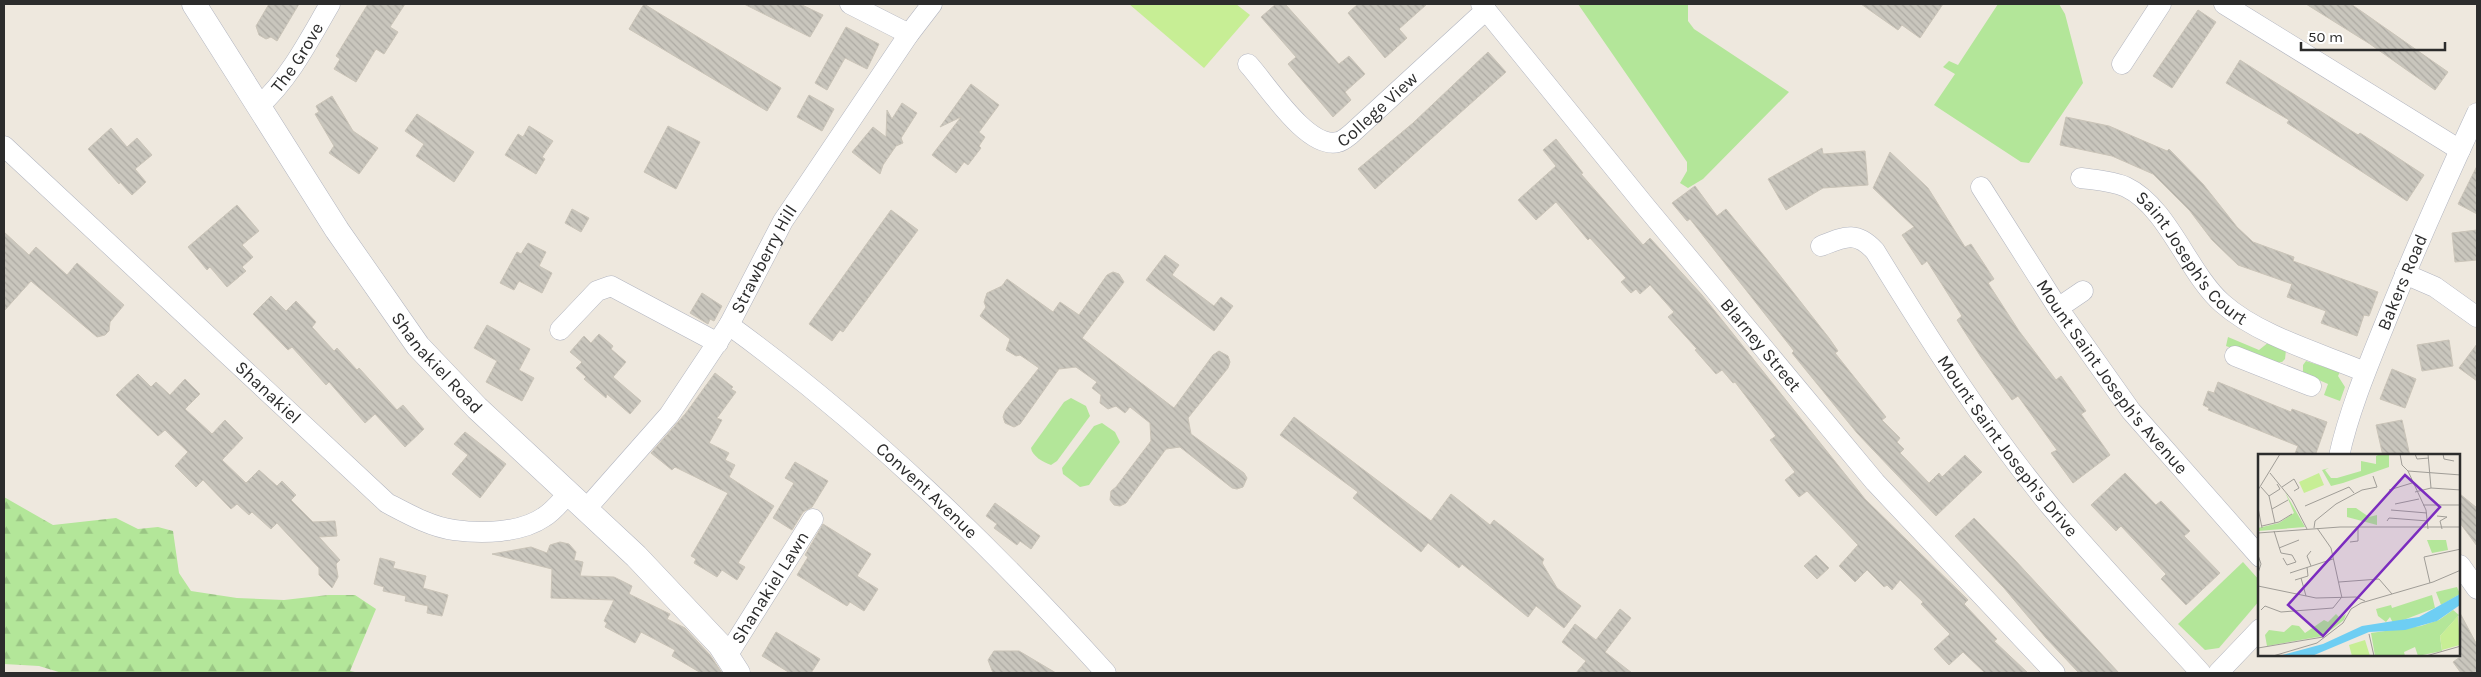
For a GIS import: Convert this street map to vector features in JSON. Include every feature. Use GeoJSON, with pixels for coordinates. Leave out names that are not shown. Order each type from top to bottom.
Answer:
{"type":"FeatureCollection","features":[{"type":"Feature","properties":{"kind":"street","name":"Shanakiel Road"},"geometry":{"type":"LineString","coordinates":[[194,4],[336,230],[418,346],[477,408],[586,509],[680,600],[733,665]]}},
{"type":"Feature","properties":{"kind":"street","name":"The Grove"},"geometry":{"type":"LineString","coordinates":[[259,106],[276,91],[330,4]]}},
{"type":"Feature","properties":{"kind":"street"},"geometry":{"type":"LineString","coordinates":[[850,4],[909,34]]}},
{"type":"Feature","properties":{"kind":"street","name":"Strawberry Hill"},"geometry":{"type":"LineString","coordinates":[[586,509],[664,421],[718,343],[783,220],[909,34],[932,4]]}},
{"type":"Feature","properties":{"kind":"street"},"geometry":{"type":"LineString","coordinates":[[2122,64],[2161,4]]}},
{"type":"Feature","properties":{"kind":"street"},"geometry":{"type":"LineString","coordinates":[[2224,4],[2460,150]]}},
{"type":"Feature","properties":{"kind":"street","name":"College View"},"geometry":{"type":"LineString","coordinates":[[1248,64],[1266,89],[1309,134],[1325,142],[1337,142],[1351,134],[1484,7]]}},
{"type":"Feature","properties":{"kind":"street","name":"Blarney Street"},"geometry":{"type":"LineString","coordinates":[[1484,7],[1875,482],[2055,673]]}},
{"type":"Feature","properties":{"kind":"street","name":"Bakers Road"},"geometry":{"type":"LineString","coordinates":[[2340,454],[2348,420],[2365,372],[2405,274],[2477,113]]}},
{"type":"Feature","properties":{"kind":"street","name":"Shanakiel"},"geometry":{"type":"LineString","coordinates":[[4,146],[386,503],[411,515],[453,530],[492,531],[520,527],[544,518],[569,493]]}},
{"type":"Feature","properties":{"kind":"street","name":"Saint Joseph's Court"},"geometry":{"type":"LineString","coordinates":[[2081,178],[2126,187],[2144,201],[2167,226],[2204,283],[2222,304],[2258,326],[2300,346],[2365,372]]}},
{"type":"Feature","properties":{"kind":"street","name":"Mount Saint Joseph's Avenue"},"geometry":{"type":"LineString","coordinates":[[1980,187],[2058,308],[2111,383],[2153,438],[2258,555]]}},
{"type":"Feature","properties":{"kind":"street","name":"Mount Saint Joseph's Drive"},"geometry":{"type":"LineString","coordinates":[[1821,246],[1843,237],[1855,237],[1865,241],[1875,251],[1976,408],[2025,474],[2077,537],[2201,673]]}},
{"type":"Feature","properties":{"kind":"street"},"geometry":{"type":"LineString","coordinates":[[2405,274],[2435,287],[2477,317]]}},
{"type":"Feature","properties":{"kind":"street"},"geometry":{"type":"LineString","coordinates":[[560,330],[597,291],[611,286],[718,343]]}},
{"type":"Feature","properties":{"kind":"street"},"geometry":{"type":"LineString","coordinates":[[2058,308],[2083,291]]}},
{"type":"Feature","properties":{"kind":"street","name":"Convent Avenue"},"geometry":{"type":"LineString","coordinates":[[729,325],[849,420],[954,514],[1035,595],[1106,673]]}},
{"type":"Feature","properties":{"kind":"street"},"geometry":{"type":"LineString","coordinates":[[2287,376],[2300,346]]}},
{"type":"Feature","properties":{"kind":"street"},"geometry":{"type":"LineString","coordinates":[[2235,356],[2312,386]]}},
{"type":"Feature","properties":{"kind":"street","name":"Shanakiel Lawn"},"geometry":{"type":"LineString","coordinates":[[733,665],[813,519]]}},
{"type":"Feature","properties":{"kind":"street"},"geometry":{"type":"LineString","coordinates":[[2461,566],[2477,589]]}},
{"type":"Feature","properties":{"kind":"street"},"geometry":{"type":"LineString","coordinates":[[2218,673],[2258,631]]}},
{"type":"Feature","properties":{"kind":"green space"},"geometry":{"type":"Polygon","coordinates":[[[1129,4],[1236,4],[1250,15],[1204,68],[1129,4]]]}},
{"type":"Feature","properties":{"kind":"green space"},"geometry":{"type":"Polygon","coordinates":[[[1578,4],[1688,4],[1688,21],[1694,29],[1789,92],[1703,179],[1688,188],[1680,183],[1687,171],[1687,162],[1578,4]]]}},
{"type":"Feature","properties":{"kind":"green space"},"geometry":{"type":"Polygon","coordinates":[[[1998,4],[2059,4],[2065,14],[2083,83],[2029,163],[2021,162],[1934,105],[1955,74],[1943,67],[1949,61],[1958,65],[1998,4]]]}},
{"type":"Feature","properties":{"kind":"green space"},"geometry":{"type":"Polygon","coordinates":[[[2228,337],[2259,350],[2269,342],[2286,350],[2285,359],[2282,362],[2271,363],[2226,346],[2228,337]]]}},
{"type":"Feature","properties":{"kind":"green space"},"geometry":{"type":"Polygon","coordinates":[[[2306,361],[2340,372],[2338,376],[2345,387],[2340,401],[2324,395],[2328,384],[2303,373],[2303,365],[2306,361]]]}},
{"type":"Feature","properties":{"kind":"green space"},"geometry":{"type":"Polygon","coordinates":[[[1071,398],[1086,406],[1090,416],[1057,461],[1051,465],[1036,456],[1031,448],[1064,402],[1071,398]]]}},
{"type":"Feature","properties":{"kind":"green space"},"geometry":{"type":"Polygon","coordinates":[[[1102,423],[1115,432],[1120,442],[1089,485],[1080,487],[1063,474],[1062,468],[1094,426],[1102,423]]]}},
{"type":"Feature","properties":{"kind":"green space"},"geometry":{"type":"Polygon","coordinates":[[[4,497],[53,525],[116,518],[138,529],[158,527],[173,531],[179,573],[191,591],[237,598],[284,600],[328,595],[355,595],[376,609],[350,671],[360,673],[62,673],[39,666],[4,664],[4,497]]]}},
{"type":"Feature","properties":{"kind":"green space"},"geometry":{"type":"Polygon","coordinates":[[[2243,562],[2258,579],[2258,602],[2219,648],[2205,650],[2178,624],[2243,562]]]}},
{"type":"Feature","properties":{"kind":"building"},"geometry":{"type":"Polygon","coordinates":[[[269,4],[299,4],[277,41],[271,37],[266,39],[259,35],[256,26],[269,4]]]}},
{"type":"Feature","properties":{"kind":"building"},"geometry":{"type":"Polygon","coordinates":[[[368,4],[405,4],[390,27],[398,32],[384,54],[376,49],[356,82],[334,69],[340,59],[336,56],[368,4]]]}},
{"type":"Feature","properties":{"kind":"building"},"geometry":{"type":"Polygon","coordinates":[[[644,4],[781,88],[767,111],[629,29],[644,4]]]}},
{"type":"Feature","properties":{"kind":"building"},"geometry":{"type":"Polygon","coordinates":[[[744,4],[800,4],[823,15],[810,37],[744,4]]]}},
{"type":"Feature","properties":{"kind":"building"},"geometry":{"type":"Polygon","coordinates":[[[1276,4],[1285,4],[1339,64],[1349,56],[1365,74],[1345,92],[1351,100],[1333,117],[1288,64],[1296,57],[1261,17],[1276,4]]]}},
{"type":"Feature","properties":{"kind":"building"},"geometry":{"type":"Polygon","coordinates":[[[1358,4],[1427,4],[1399,29],[1407,38],[1385,58],[1348,13],[1358,4]]]}},
{"type":"Feature","properties":{"kind":"building"},"geometry":{"type":"Polygon","coordinates":[[[1861,4],[1943,4],[1920,38],[1902,25],[1898,30],[1861,4]]]}},
{"type":"Feature","properties":{"kind":"building"},"geometry":{"type":"Polygon","coordinates":[[[2306,4],[2351,4],[2448,72],[2435,90],[2370,44],[2306,4]]]}},
{"type":"Feature","properties":{"kind":"building"},"geometry":{"type":"Polygon","coordinates":[[[2198,10],[2216,22],[2172,88],[2153,76],[2198,10]]]}},
{"type":"Feature","properties":{"kind":"building"},"geometry":{"type":"Polygon","coordinates":[[[846,27],[879,44],[867,69],[845,58],[827,90],[815,83],[846,27]]]}},
{"type":"Feature","properties":{"kind":"building"},"geometry":{"type":"Polygon","coordinates":[[[1488,52],[1506,72],[1375,189],[1358,169],[1413,123],[1488,52]]]}},
{"type":"Feature","properties":{"kind":"building"},"geometry":{"type":"Polygon","coordinates":[[[2240,60],[2358,135],[2360,133],[2424,175],[2407,201],[2287,123],[2289,120],[2226,83],[2240,60]]]}},
{"type":"Feature","properties":{"kind":"building"},"geometry":{"type":"Polygon","coordinates":[[[971,84],[999,105],[979,132],[985,137],[979,146],[981,148],[968,165],[964,162],[956,173],[932,155],[961,117],[940,127],[971,84]]]}},
{"type":"Feature","properties":{"kind":"building"},"geometry":{"type":"Polygon","coordinates":[[[809,95],[834,109],[822,131],[797,117],[809,95]]]}},
{"type":"Feature","properties":{"kind":"building"},"geometry":{"type":"Polygon","coordinates":[[[332,96],[353,131],[378,148],[359,174],[329,153],[334,146],[315,114],[319,112],[316,106],[332,96]]]}},
{"type":"Feature","properties":{"kind":"building"},"geometry":{"type":"Polygon","coordinates":[[[902,103],[917,113],[901,138],[903,143],[896,146],[883,165],[880,174],[852,152],[873,127],[886,137],[887,110],[892,119],[902,103]]]}},
{"type":"Feature","properties":{"kind":"building"},"geometry":{"type":"Polygon","coordinates":[[[417,114],[474,152],[454,182],[416,156],[424,144],[405,131],[417,114]]]}},
{"type":"Feature","properties":{"kind":"building"},"geometry":{"type":"Polygon","coordinates":[[[2066,117],[2109,126],[2167,151],[2169,149],[2203,184],[2237,227],[2253,242],[2294,257],[2293,261],[2378,292],[2369,316],[2364,315],[2357,336],[2321,323],[2326,311],[2287,297],[2292,284],[2238,265],[2212,240],[2190,211],[2153,174],[2112,156],[2060,145],[2066,117]]]}},
{"type":"Feature","properties":{"kind":"building"},"geometry":{"type":"Polygon","coordinates":[[[529,126],[553,141],[542,157],[545,159],[536,174],[505,155],[518,134],[523,137],[529,126]]]}},
{"type":"Feature","properties":{"kind":"building"},"geometry":{"type":"Polygon","coordinates":[[[668,126],[700,142],[676,189],[644,172],[668,126]]]}},
{"type":"Feature","properties":{"kind":"building"},"geometry":{"type":"Polygon","coordinates":[[[111,128],[127,147],[137,138],[152,155],[135,169],[146,182],[132,195],[120,182],[119,184],[88,149],[111,128]]]}},
{"type":"Feature","properties":{"kind":"building"},"geometry":{"type":"Polygon","coordinates":[[[1556,139],[1583,173],[1581,174],[1643,245],[1650,238],[1702,295],[1865,499],[1968,600],[1964,604],[1997,639],[1994,641],[2028,673],[1985,673],[1963,652],[1949,665],[1934,649],[1950,634],[1921,604],[1923,602],[1900,580],[1892,590],[1887,585],[1884,587],[1867,570],[1855,582],[1839,566],[1858,545],[1807,491],[1799,497],[1785,480],[1795,472],[1770,440],[1776,436],[1735,382],[1733,383],[1722,370],[1716,374],[1695,350],[1697,349],[1668,317],[1674,312],[1650,285],[1640,294],[1636,289],[1631,293],[1621,282],[1626,278],[1590,238],[1588,240],[1556,202],[1536,220],[1518,200],[1556,166],[1543,150],[1556,139]]]}},
{"type":"Feature","properties":{"kind":"building"},"geometry":{"type":"Polygon","coordinates":[[[1822,148],[1823,154],[1865,151],[1868,185],[1823,188],[1786,210],[1768,179],[1822,148]]]}},
{"type":"Feature","properties":{"kind":"building"},"geometry":{"type":"Polygon","coordinates":[[[1890,152],[1928,188],[1965,247],[1971,244],[1994,279],[1988,283],[2019,331],[2056,380],[2061,376],[2086,411],[2081,414],[2110,455],[2073,483],[2051,453],[2057,450],[2018,396],[2012,400],[1981,357],[1957,320],[1962,316],[1927,261],[1922,265],[1902,235],[1914,227],[1873,188],[1890,152]]]}},
{"type":"Feature","properties":{"kind":"building"},"geometry":{"type":"Polygon","coordinates":[[[2477,166],[2477,214],[2458,204],[2477,166]]]}},
{"type":"Feature","properties":{"kind":"building"},"geometry":{"type":"Polygon","coordinates":[[[1695,186],[1717,216],[1726,209],[1778,273],[1829,338],[1838,351],[1835,353],[1886,417],[1882,420],[1900,438],[1897,442],[1904,449],[1900,453],[1929,483],[1939,473],[1942,477],[1965,455],[1982,472],[1936,516],[1857,433],[1792,353],[1794,351],[1690,219],[1687,221],[1672,203],[1695,186]]]}},
{"type":"Feature","properties":{"kind":"building"},"geometry":{"type":"Polygon","coordinates":[[[237,205],[259,231],[242,245],[253,257],[242,267],[246,271],[227,287],[210,267],[207,270],[188,247],[237,205]]]}},
{"type":"Feature","properties":{"kind":"building"},"geometry":{"type":"Polygon","coordinates":[[[572,209],[589,218],[581,232],[565,223],[572,209]]]}},
{"type":"Feature","properties":{"kind":"building"},"geometry":{"type":"Polygon","coordinates":[[[891,210],[918,230],[843,332],[840,330],[832,341],[809,324],[891,210]]]}},
{"type":"Feature","properties":{"kind":"building"},"geometry":{"type":"Polygon","coordinates":[[[2477,230],[2477,260],[2455,262],[2452,233],[2477,230]]]}},
{"type":"Feature","properties":{"kind":"building"},"geometry":{"type":"Polygon","coordinates":[[[4,232],[29,255],[36,247],[67,275],[77,263],[124,305],[110,322],[109,331],[105,335],[97,337],[31,281],[4,311],[4,232]]]}},
{"type":"Feature","properties":{"kind":"building"},"geometry":{"type":"Polygon","coordinates":[[[528,243],[546,252],[539,266],[552,273],[542,293],[519,281],[514,290],[500,283],[517,252],[521,254],[528,243]]]}},
{"type":"Feature","properties":{"kind":"building"},"geometry":{"type":"Polygon","coordinates":[[[1165,255],[1179,265],[1172,275],[1214,306],[1221,297],[1233,306],[1214,331],[1146,280],[1165,255]]]}},
{"type":"Feature","properties":{"kind":"building"},"geometry":{"type":"Polygon","coordinates":[[[1113,272],[1119,274],[1124,282],[1082,338],[1174,408],[1213,355],[1219,351],[1228,356],[1230,362],[1228,368],[1188,418],[1191,434],[1244,473],[1247,478],[1243,487],[1232,488],[1180,447],[1166,449],[1126,503],[1120,506],[1114,505],[1110,500],[1111,491],[1151,441],[1150,423],[1130,407],[1125,413],[1116,406],[1108,409],[1100,403],[1101,395],[1092,388],[1097,382],[1076,367],[1059,369],[1020,424],[1014,427],[1005,423],[1003,417],[1005,411],[1039,368],[1020,355],[1016,356],[1006,350],[1010,339],[980,316],[986,307],[984,302],[987,293],[1002,286],[1007,279],[1053,312],[1060,302],[1079,315],[1107,275],[1113,272]]]}},
{"type":"Feature","properties":{"kind":"building"},"geometry":{"type":"Polygon","coordinates":[[[702,293],[722,306],[714,321],[710,319],[708,324],[690,313],[702,293]]]}},
{"type":"Feature","properties":{"kind":"building"},"geometry":{"type":"Polygon","coordinates":[[[271,296],[286,311],[296,301],[316,322],[312,327],[334,351],[337,348],[357,370],[359,368],[397,410],[403,405],[424,429],[405,447],[375,414],[365,423],[329,382],[326,385],[292,347],[288,350],[253,314],[271,296]]]}},
{"type":"Feature","properties":{"kind":"building"},"geometry":{"type":"Polygon","coordinates":[[[487,325],[530,349],[519,370],[534,378],[522,401],[486,382],[497,361],[474,348],[487,325]]]}},
{"type":"Feature","properties":{"kind":"building"},"geometry":{"type":"Polygon","coordinates":[[[599,334],[613,346],[611,349],[626,362],[613,377],[641,401],[630,414],[607,394],[606,398],[584,379],[586,377],[576,368],[582,362],[570,352],[584,336],[591,343],[599,334]]]}},
{"type":"Feature","properties":{"kind":"building"},"geometry":{"type":"Polygon","coordinates":[[[2449,340],[2453,366],[2422,371],[2417,345],[2449,340]]]}},
{"type":"Feature","properties":{"kind":"building"},"geometry":{"type":"Polygon","coordinates":[[[2477,344],[2477,381],[2459,368],[2477,344]]]}},
{"type":"Feature","properties":{"kind":"building"},"geometry":{"type":"Polygon","coordinates":[[[2392,369],[2416,379],[2405,408],[2380,399],[2392,369]]]}},
{"type":"Feature","properties":{"kind":"building"},"geometry":{"type":"Polygon","coordinates":[[[715,373],[733,387],[731,389],[736,392],[717,418],[722,420],[709,443],[729,453],[725,460],[735,465],[729,477],[774,506],[738,563],[745,567],[737,580],[722,570],[717,577],[694,563],[696,559],[691,556],[728,493],[675,467],[672,470],[651,453],[686,413],[715,373]]]}},
{"type":"Feature","properties":{"kind":"building"},"geometry":{"type":"Polygon","coordinates":[[[138,374],[151,387],[156,382],[170,395],[185,379],[200,394],[185,409],[212,434],[225,420],[243,438],[222,460],[246,483],[259,470],[277,486],[282,481],[296,495],[291,500],[313,522],[335,521],[337,536],[319,537],[340,560],[336,564],[338,577],[332,588],[319,575],[319,568],[277,523],[271,529],[252,512],[249,515],[237,504],[231,509],[203,480],[196,487],[175,466],[188,452],[165,430],[158,436],[116,395],[138,374]]]}},
{"type":"Feature","properties":{"kind":"building"},"geometry":{"type":"Polygon","coordinates":[[[2218,382],[2291,412],[2292,409],[2327,422],[2316,454],[2295,454],[2298,446],[2208,410],[2209,408],[2203,405],[2208,391],[2214,393],[2218,382]]]}},
{"type":"Feature","properties":{"kind":"building"},"geometry":{"type":"Polygon","coordinates":[[[1294,417],[1431,521],[1451,494],[1490,525],[1494,520],[1544,559],[1542,563],[1557,588],[1581,606],[1564,628],[1536,606],[1528,617],[1462,564],[1459,568],[1428,543],[1421,552],[1353,498],[1358,492],[1280,435],[1294,417]]]}},
{"type":"Feature","properties":{"kind":"building"},"geometry":{"type":"Polygon","coordinates":[[[2402,420],[2410,454],[2383,454],[2376,425],[2402,420]]]}},
{"type":"Feature","properties":{"kind":"building"},"geometry":{"type":"Polygon","coordinates":[[[465,432],[506,464],[480,498],[452,474],[468,455],[454,444],[465,432]]]}},
{"type":"Feature","properties":{"kind":"building"},"geometry":{"type":"Polygon","coordinates":[[[795,462],[828,481],[812,507],[803,512],[792,530],[773,518],[794,483],[785,478],[795,462]]]}},
{"type":"Feature","properties":{"kind":"building"},"geometry":{"type":"Polygon","coordinates":[[[2125,473],[2156,505],[2161,501],[2190,531],[2184,536],[2220,573],[2186,605],[2161,579],[2166,574],[2121,526],[2116,531],[2091,505],[2125,473]]]}},
{"type":"Feature","properties":{"kind":"building"},"geometry":{"type":"Polygon","coordinates":[[[2461,495],[2477,508],[2477,546],[2461,524],[2461,495]]]}},
{"type":"Feature","properties":{"kind":"building"},"geometry":{"type":"Polygon","coordinates":[[[995,503],[1040,536],[1031,549],[1020,541],[1017,545],[994,528],[997,524],[986,516],[995,503]]]}},
{"type":"Feature","properties":{"kind":"building"},"geometry":{"type":"Polygon","coordinates":[[[1974,518],[2119,673],[2079,673],[2046,638],[2004,588],[1955,536],[1974,518]]]}},
{"type":"Feature","properties":{"kind":"building"},"geometry":{"type":"Polygon","coordinates":[[[823,524],[871,554],[857,576],[878,589],[864,611],[850,602],[847,606],[797,575],[808,557],[805,555],[823,524]]]}},
{"type":"Feature","properties":{"kind":"building"},"geometry":{"type":"Polygon","coordinates":[[[560,542],[569,544],[576,552],[574,560],[583,562],[580,576],[614,577],[632,586],[629,594],[670,614],[667,619],[685,628],[710,655],[722,673],[701,673],[672,656],[675,650],[641,632],[635,643],[605,627],[607,623],[604,621],[614,600],[551,598],[552,569],[492,554],[531,547],[547,553],[550,545],[560,542]]]}},
{"type":"Feature","properties":{"kind":"building"},"geometry":{"type":"Polygon","coordinates":[[[1816,555],[1829,568],[1817,579],[1804,566],[1816,555]]]}},
{"type":"Feature","properties":{"kind":"building"},"geometry":{"type":"Polygon","coordinates":[[[380,558],[395,562],[393,568],[426,576],[423,588],[448,595],[442,616],[427,613],[428,606],[405,601],[406,596],[383,591],[384,587],[374,584],[380,558]]]}},
{"type":"Feature","properties":{"kind":"building"},"geometry":{"type":"Polygon","coordinates":[[[1620,609],[1631,618],[1605,652],[1632,673],[1576,673],[1586,661],[1562,642],[1575,624],[1596,640],[1620,609]]]}},
{"type":"Feature","properties":{"kind":"building"},"geometry":{"type":"Polygon","coordinates":[[[2461,615],[2477,645],[2477,673],[2461,673],[2453,662],[2461,657],[2461,615]]]}},
{"type":"Feature","properties":{"kind":"building"},"geometry":{"type":"Polygon","coordinates":[[[776,632],[820,659],[811,673],[790,673],[762,656],[776,632]]]}},
{"type":"Feature","properties":{"kind":"building"},"geometry":{"type":"Polygon","coordinates":[[[994,651],[1019,651],[1056,673],[993,673],[988,660],[994,651]]]}}]}
